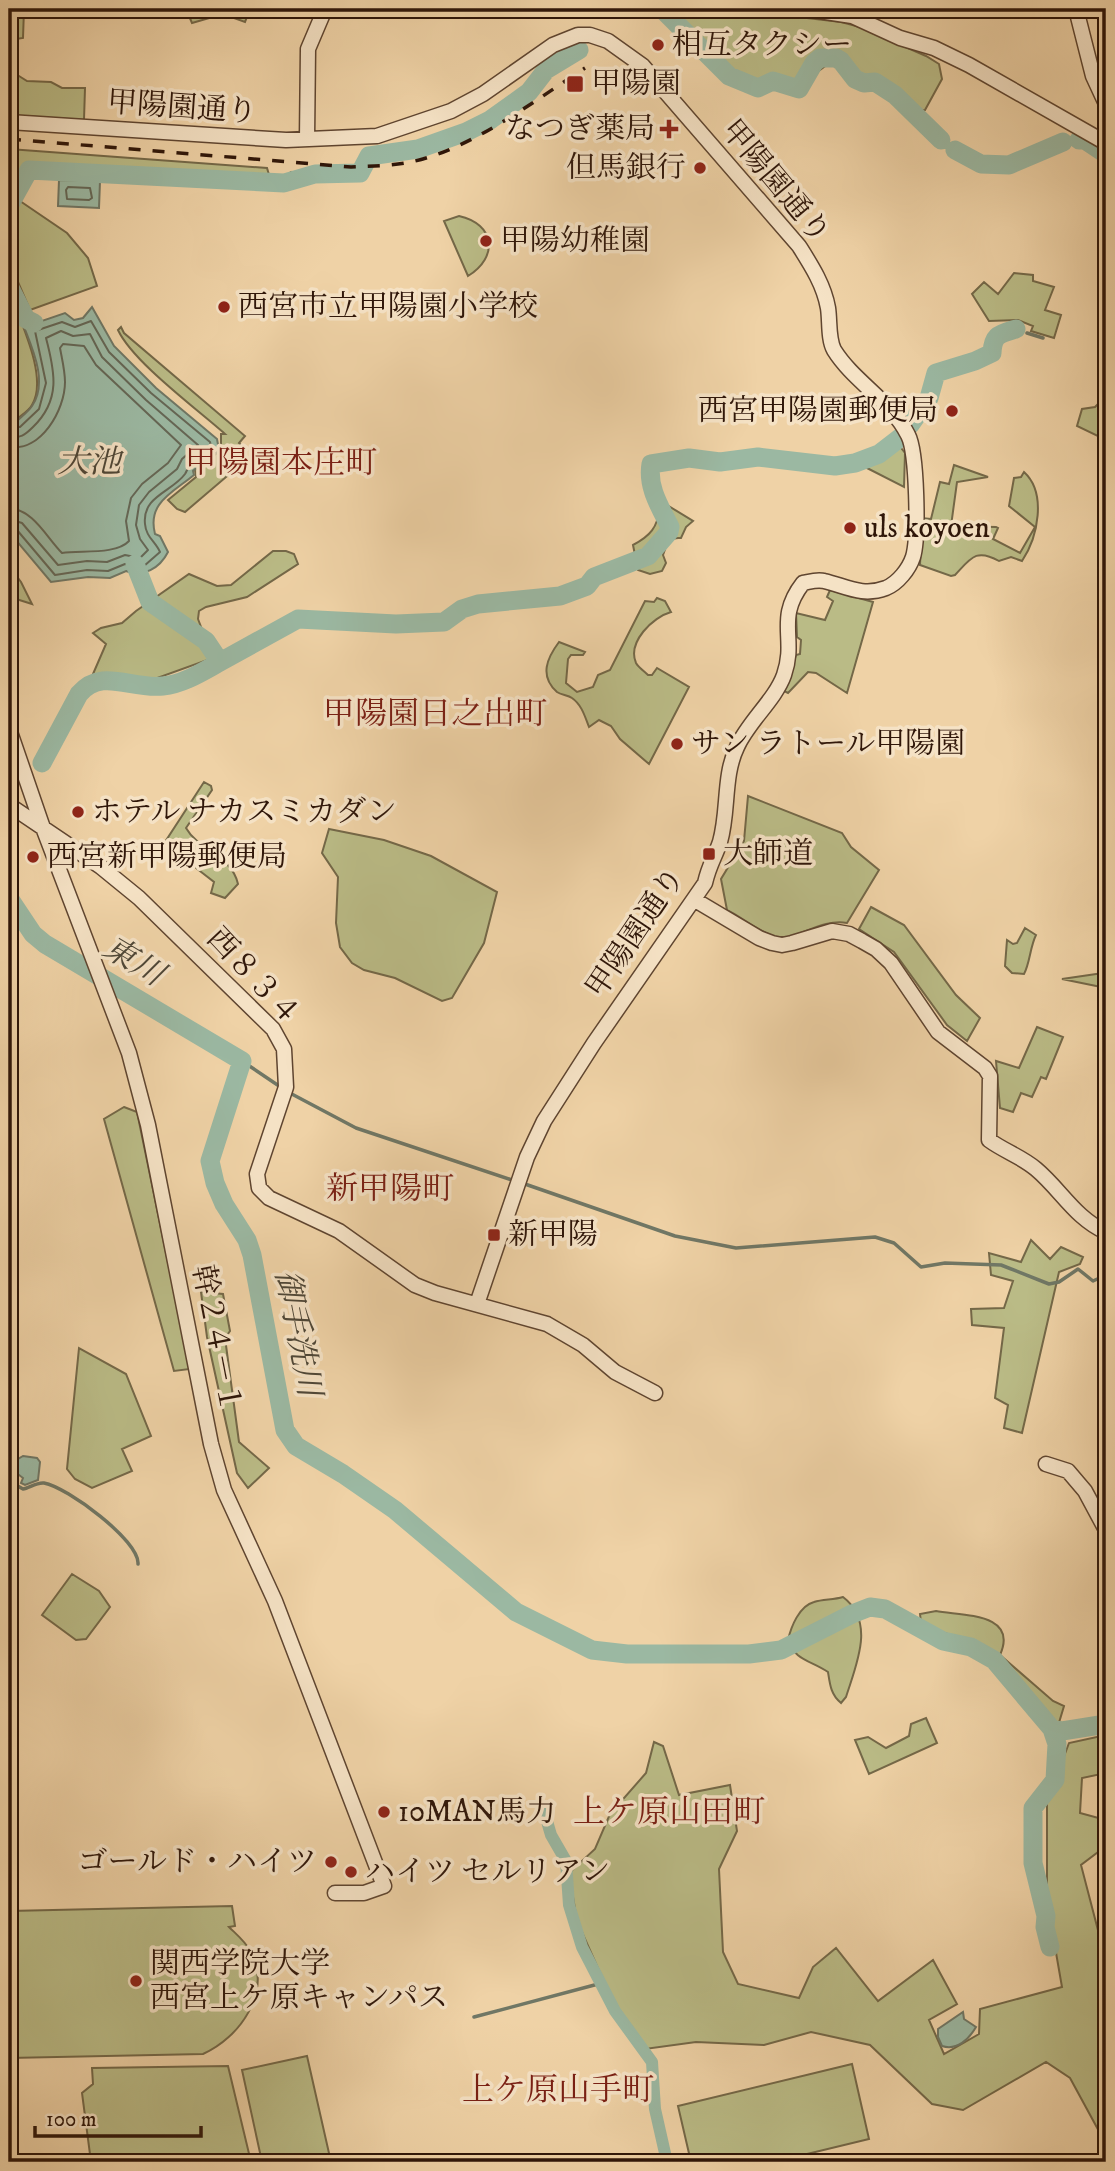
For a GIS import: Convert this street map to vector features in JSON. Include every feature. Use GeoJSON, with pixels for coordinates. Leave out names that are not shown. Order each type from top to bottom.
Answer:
{"type":"FeatureCollection","features":[{"type":"Feature","properties":{"kind":"street"},"geometry":{"type":"LineString","coordinates":[[307,139],[308,49],[325,9]]}},
{"type":"Feature","properties":{"kind":"street"},"geometry":{"type":"LineString","coordinates":[[806,9],[852,16],[900,38],[934,48],[993,78],[1106,143]]}},
{"type":"Feature","properties":{"kind":"street"},"geometry":{"type":"LineString","coordinates":[[1076,9],[1093,76],[1106,104]]}},
{"type":"Feature","properties":{"kind":"street","name":"甲陽園通り"},"geometry":{"type":"LineString","coordinates":[[9,122],[286,140],[377,136],[427,121],[476,98],[553,45],[578,35],[590,34],[608,41],[643,66],[799,246],[815,270],[828,306],[832,347],[908,435],[913,450],[916,507],[913,556],[903,575],[887,588],[856,592],[821,580],[803,583],[793,596],[787,608],[788,657],[783,677],[738,745],[730,764],[728,800],[720,844],[709,864],[705,883],[594,1043],[544,1121],[527,1157],[477,1304]]}},
{"type":"Feature","properties":{"kind":"street","name":"幹２４－１"},"geometry":{"type":"LineString","coordinates":[[9,729],[29,792],[129,1053],[148,1125],[211,1444],[224,1490],[286,1629],[384,1886],[364,1893],[335,1893]]}},
{"type":"Feature","properties":{"kind":"street","name":"西８３４"},"geometry":{"type":"LineString","coordinates":[[9,805],[101,867],[139,898],[273,1029],[284,1049],[285,1091],[257,1174],[259,1188],[269,1198],[339,1231],[415,1284],[435,1293],[477,1304]]}},
{"type":"Feature","properties":{"kind":"street"},"geometry":{"type":"LineString","coordinates":[[695,900],[772,943],[782,945],[841,931],[876,949],[891,963],[938,1032],[985,1068],[990,1076],[989,1140],[1034,1167],[1088,1223],[1106,1232]]}},
{"type":"Feature","properties":{"kind":"street"},"geometry":{"type":"LineString","coordinates":[[477,1304],[547,1324],[583,1345],[615,1371],[655,1393]]}},
{"type":"Feature","properties":{"kind":"street"},"geometry":{"type":"LineString","coordinates":[[1046,1464],[1068,1471],[1085,1491],[1106,1530]]}},
{"type":"Feature","properties":{"kind":"green space"},"geometry":{"type":"Polygon","coordinates":[[[24,9],[23,38],[9,40],[9,11],[24,9]]]}},
{"type":"Feature","properties":{"kind":"green space"},"geometry":{"type":"Polygon","coordinates":[[[194,9],[250,9],[245,22],[223,14],[192,23],[189,16],[194,9]]]}},
{"type":"Feature","properties":{"kind":"green space"},"geometry":{"type":"Polygon","coordinates":[[[657,9],[785,9],[807,18],[841,22],[860,27],[926,56],[939,64],[942,79],[925,110],[905,107],[863,77],[828,64],[816,73],[804,92],[777,86],[749,90],[731,82],[657,9]]]}},
{"type":"Feature","properties":{"kind":"green space"},"geometry":{"type":"Polygon","coordinates":[[[19,76],[27,81],[51,82],[62,88],[85,88],[84,120],[9,115],[9,77],[19,76]]]}},
{"type":"Feature","properties":{"kind":"green space"},"geometry":{"type":"Polygon","coordinates":[[[9,149],[267,168],[270,178],[282,179],[291,172],[295,176],[292,187],[287,190],[32,171],[28,180],[9,172],[9,149]]]}},
{"type":"Feature","properties":{"kind":"green space"},"geometry":{"type":"Polygon","coordinates":[[[20,201],[67,233],[88,258],[97,286],[30,310],[9,261],[9,224],[20,201]]]}},
{"type":"Feature","properties":{"kind":"green space"},"geometry":{"type":"Polygon","coordinates":[[[459,216],[480,226],[489,242],[485,260],[468,276],[444,221],[459,216]]]}},
{"type":"Feature","properties":{"kind":"green space"},"geometry":{"type":"Polygon","coordinates":[[[1014,273],[1033,275],[1033,281],[1054,287],[1045,310],[1061,315],[1054,338],[1031,331],[1033,326],[1018,320],[989,321],[972,294],[984,282],[998,294],[1014,273]]]}},
{"type":"Feature","properties":{"kind":"green space"},"geometry":{"type":"Polygon","coordinates":[[[9,290],[31,348],[37,379],[32,405],[16,420],[9,417],[9,383],[14,377],[9,369],[9,290]]]}},
{"type":"Feature","properties":{"kind":"green space"},"geometry":{"type":"Polygon","coordinates":[[[121,327],[124,333],[245,436],[239,443],[241,445],[236,455],[239,466],[185,512],[177,509],[168,500],[196,477],[195,470],[221,450],[221,434],[225,434],[137,356],[118,330],[121,327]]]}},
{"type":"Feature","properties":{"kind":"green space"},"geometry":{"type":"Polygon","coordinates":[[[1103,399],[1106,401],[1106,440],[1077,426],[1082,409],[1095,407],[1103,399]]]}},
{"type":"Feature","properties":{"kind":"green space"},"geometry":{"type":"Polygon","coordinates":[[[898,444],[905,453],[904,487],[865,467],[898,444]]]}},
{"type":"Feature","properties":{"kind":"green space"},"geometry":{"type":"Polygon","coordinates":[[[954,465],[988,477],[957,482],[951,526],[996,527],[998,528],[993,539],[1020,553],[1035,527],[1009,506],[1014,478],[1021,477],[1024,472],[1031,481],[1036,491],[1038,515],[1032,540],[1022,561],[1011,557],[999,561],[979,555],[951,576],[920,565],[922,518],[931,519],[940,482],[949,484],[954,465]]]}},
{"type":"Feature","properties":{"kind":"green space"},"geometry":{"type":"Polygon","coordinates":[[[667,505],[693,521],[686,527],[681,538],[671,540],[667,545],[663,555],[666,563],[662,571],[650,574],[638,570],[633,545],[652,530],[659,509],[667,505]]]}},
{"type":"Feature","properties":{"kind":"green space"},"geometry":{"type":"Polygon","coordinates":[[[273,551],[294,554],[298,564],[247,597],[199,611],[198,619],[213,658],[149,681],[93,674],[106,644],[93,633],[101,628],[122,623],[189,574],[217,586],[231,585],[273,551]]]}},
{"type":"Feature","properties":{"kind":"green space"},"geometry":{"type":"Polygon","coordinates":[[[9,566],[32,604],[13,598],[9,606],[9,566]]]}},
{"type":"Feature","properties":{"kind":"green space"},"geometry":{"type":"Polygon","coordinates":[[[830,590],[873,602],[847,693],[816,673],[808,672],[788,693],[784,691],[796,655],[800,654],[801,640],[797,637],[796,613],[825,620],[833,601],[827,597],[830,590]]]}},
{"type":"Feature","properties":{"kind":"green space"},"geometry":{"type":"Polygon","coordinates":[[[657,598],[665,601],[671,612],[657,619],[638,639],[634,655],[636,663],[648,675],[652,675],[657,668],[689,687],[649,764],[620,739],[611,726],[599,720],[589,727],[583,711],[575,701],[551,686],[547,667],[559,642],[585,652],[583,655],[571,655],[568,659],[566,683],[577,692],[593,687],[598,675],[610,670],[645,601],[654,602],[657,598]]]}},
{"type":"Feature","properties":{"kind":"green space"},"geometry":{"type":"Polygon","coordinates":[[[204,782],[211,786],[212,790],[186,828],[235,874],[238,884],[225,898],[211,893],[214,882],[196,868],[194,860],[165,842],[204,782]]]}},
{"type":"Feature","properties":{"kind":"green space"},"geometry":{"type":"Polygon","coordinates":[[[748,796],[842,833],[851,847],[879,870],[847,923],[827,924],[783,938],[764,932],[727,910],[721,879],[744,841],[748,796]]]}},
{"type":"Feature","properties":{"kind":"green space"},"geometry":{"type":"Polygon","coordinates":[[[329,829],[384,840],[431,856],[497,892],[484,943],[452,998],[442,1001],[395,978],[364,970],[352,963],[340,947],[336,923],[338,877],[322,853],[329,829]]]}},
{"type":"Feature","properties":{"kind":"green space"},"geometry":{"type":"Polygon","coordinates":[[[871,907],[904,925],[956,995],[980,1018],[967,1041],[947,1025],[894,952],[859,929],[871,907]]]}},
{"type":"Feature","properties":{"kind":"green space"},"geometry":{"type":"Polygon","coordinates":[[[1025,928],[1036,935],[1028,965],[1024,974],[1012,973],[1005,966],[1007,940],[1013,944],[1017,943],[1025,928]]]}},
{"type":"Feature","properties":{"kind":"green space"},"geometry":{"type":"Polygon","coordinates":[[[1103,973],[1106,973],[1106,988],[1062,979],[1103,973]]]}},
{"type":"Feature","properties":{"kind":"green space"},"geometry":{"type":"Polygon","coordinates":[[[1037,1027],[1063,1037],[1046,1079],[1041,1077],[1032,1097],[1021,1093],[1013,1112],[1000,1108],[996,1061],[1019,1068],[1037,1027]]]}},
{"type":"Feature","properties":{"kind":"green space"},"geometry":{"type":"Polygon","coordinates":[[[124,1107],[137,1112],[190,1369],[174,1371],[104,1119],[124,1107]]]}},
{"type":"Feature","properties":{"kind":"green space"},"geometry":{"type":"Polygon","coordinates":[[[1031,1240],[1050,1259],[1061,1247],[1083,1257],[1080,1264],[1059,1272],[1022,1433],[1004,1428],[1008,1405],[995,1398],[1004,1328],[972,1325],[971,1309],[1004,1308],[1013,1281],[991,1275],[989,1253],[1021,1262],[1031,1240]]]}},
{"type":"Feature","properties":{"kind":"green space"},"geometry":{"type":"Polygon","coordinates":[[[201,1292],[223,1294],[230,1331],[225,1338],[239,1442],[269,1468],[248,1488],[237,1473],[207,1337],[201,1292]]]}},
{"type":"Feature","properties":{"kind":"green space"},"geometry":{"type":"Polygon","coordinates":[[[79,1348],[126,1374],[151,1436],[122,1449],[132,1471],[92,1488],[75,1479],[67,1469],[79,1348]]]}},
{"type":"Feature","properties":{"kind":"green space"},"geometry":{"type":"Polygon","coordinates":[[[72,1574],[99,1591],[110,1607],[86,1639],[76,1640],[42,1615],[72,1574]]]}},
{"type":"Feature","properties":{"kind":"green space"},"geometry":{"type":"Polygon","coordinates":[[[843,1597],[853,1607],[859,1619],[861,1644],[846,1697],[841,1703],[833,1693],[828,1672],[799,1656],[788,1640],[800,1612],[809,1604],[843,1597]]]}},
{"type":"Feature","properties":{"kind":"green space"},"geometry":{"type":"Polygon","coordinates":[[[936,1611],[972,1616],[995,1623],[1002,1631],[1004,1641],[1000,1655],[1053,1701],[1064,1706],[1058,1726],[1048,1720],[993,1653],[921,1622],[920,1614],[936,1611]]]}},
{"type":"Feature","properties":{"kind":"green space"},"geometry":{"type":"Polygon","coordinates":[[[926,1718],[937,1743],[869,1774],[855,1740],[868,1737],[886,1748],[909,1736],[911,1724],[926,1718]]]}},
{"type":"Feature","properties":{"kind":"green space"},"geometry":{"type":"Polygon","coordinates":[[[1106,1735],[1106,1773],[1082,1778],[1080,1813],[1106,1820],[1106,1846],[1081,1865],[1106,1961],[1106,2162],[1097,2162],[1101,2135],[1070,2078],[1046,2062],[963,2110],[932,2104],[870,2045],[811,2032],[764,2045],[696,2042],[645,2049],[617,2011],[577,1921],[569,1873],[595,1849],[610,1814],[646,1773],[654,1742],[663,1746],[679,1795],[730,1785],[737,1831],[719,1869],[723,1952],[738,1984],[799,1998],[813,1967],[836,1948],[878,2001],[933,1960],[957,2004],[929,2020],[944,2054],[979,2034],[980,2009],[1062,1987],[1047,1901],[1047,1802],[1069,1743],[1106,1735]]]}},
{"type":"Feature","properties":{"kind":"green space"},"geometry":{"type":"Polygon","coordinates":[[[232,1906],[235,1926],[229,1927],[251,1952],[257,1983],[255,1998],[240,2026],[216,2047],[203,2054],[9,2058],[9,1911],[232,1906]]]}},
{"type":"Feature","properties":{"kind":"green space"},"geometry":{"type":"Polygon","coordinates":[[[307,2056],[331,2162],[262,2162],[242,2070],[307,2056]]]}},
{"type":"Feature","properties":{"kind":"green space"},"geometry":{"type":"Polygon","coordinates":[[[852,2064],[869,2139],[774,2162],[691,2162],[678,2106],[852,2064]]]}},
{"type":"Feature","properties":{"kind":"green space"},"geometry":{"type":"Polygon","coordinates":[[[228,2066],[251,2162],[91,2162],[82,2093],[93,2084],[92,2068],[228,2066]]]}},
{"type":"Feature","properties":{"kind":"water"},"geometry":{"type":"Polygon","coordinates":[[[59,180],[100,181],[99,208],[58,206],[59,180]]]}},
{"type":"Feature","properties":{"kind":"water","name":"大池"},"geometry":{"type":"Polygon","coordinates":[[[92,307],[114,346],[156,388],[217,439],[219,450],[193,471],[194,475],[158,506],[153,523],[155,534],[160,536],[168,552],[156,567],[139,573],[126,571],[110,578],[88,577],[51,582],[9,532],[9,418],[16,422],[29,410],[37,397],[39,387],[37,366],[24,327],[65,313],[74,320],[83,318],[92,307]]]}},
{"type":"Feature","properties":{"kind":"water"},"geometry":{"type":"Polygon","coordinates":[[[23,1456],[37,1458],[40,1462],[38,1480],[25,1485],[21,1483],[23,1478],[10,1468],[13,1462],[23,1456]]]}},
{"type":"Feature","properties":{"kind":"water"},"geometry":{"type":"Polygon","coordinates":[[[963,2012],[964,2019],[976,2027],[962,2043],[953,2047],[942,2046],[938,2029],[963,2012]]]}},
{"type":"Feature","properties":{"kind":"waterway"},"geometry":{"type":"LineString","coordinates":[[662,9],[729,76],[758,88],[773,81],[799,89],[814,63],[820,58],[836,58],[855,79],[864,83],[875,82],[895,95],[941,140]]}},
{"type":"Feature","properties":{"kind":"waterway"},"geometry":{"type":"LineString","coordinates":[[9,206],[29,170],[284,183],[315,174],[360,173],[369,156],[418,149],[466,132],[490,120],[529,92],[546,70],[579,50]]}},
{"type":"Feature","properties":{"kind":"waterway"},"geometry":{"type":"LineString","coordinates":[[1079,140],[1085,140],[1106,154]]}},
{"type":"Feature","properties":{"kind":"waterway"},"geometry":{"type":"LineString","coordinates":[[955,150],[981,164],[1009,165],[1063,142]]}},
{"type":"Feature","properties":{"kind":"waterway"},"geometry":{"type":"LineString","coordinates":[[9,286],[26,319],[34,323]]}},
{"type":"Feature","properties":{"kind":"waterway"},"geometry":{"type":"LineString","coordinates":[[910,425],[929,398],[936,373],[992,353],[996,338],[1016,329]]}},
{"type":"Feature","properties":{"kind":"waterway"},"geometry":{"type":"LineString","coordinates":[[1027,333],[1043,338]]}},
{"type":"Feature","properties":{"kind":"waterway"},"geometry":{"type":"LineString","coordinates":[[1102,355],[1106,357]]}},
{"type":"Feature","properties":{"kind":"waterway"},"geometry":{"type":"LineString","coordinates":[[220,662],[298,619],[396,624],[444,622],[462,609],[478,604],[560,596],[587,586],[594,577],[648,556],[669,532],[670,527],[653,489],[651,464],[689,458],[720,462],[758,457],[835,466],[855,463],[879,454],[901,437]]}},
{"type":"Feature","properties":{"kind":"waterway"},"geometry":{"type":"LineString","coordinates":[[42,763],[79,694],[88,686],[107,681],[151,686],[170,685],[220,662],[206,641],[150,602],[135,564]]}},
{"type":"Feature","properties":{"kind":"waterway","name":"御手洗川"},"geometry":{"type":"LineString","coordinates":[[9,898],[33,934],[45,944],[242,1061],[210,1161],[224,1204],[247,1240],[252,1255],[285,1430],[296,1446],[395,1510],[516,1612],[592,1650],[627,1654],[749,1654],[781,1650],[870,1607],[885,1609],[943,1641],[971,1647],[994,1660],[1052,1729],[1057,1744],[1055,1780],[1033,1808],[1033,1863],[1046,1916],[1045,1927],[1050,1947]]}},
{"type":"Feature","properties":{"kind":"waterway","name":"御手洗川"},"geometry":{"type":"LineString","coordinates":[[242,1061],[282,1088]]}},
{"type":"Feature","properties":{"kind":"waterway","name":"御手洗川"},"geometry":{"type":"LineString","coordinates":[[288,1092],[356,1128],[515,1181]]}},
{"type":"Feature","properties":{"kind":"waterway","name":"御手洗川"},"geometry":{"type":"LineString","coordinates":[[522,1183],[675,1236],[736,1248],[875,1237],[894,1243],[921,1267],[945,1263],[1001,1265],[1049,1284],[1059,1282],[1078,1269],[1093,1281],[1106,1275]]}},
{"type":"Feature","properties":{"kind":"waterway"},"geometry":{"type":"LineString","coordinates":[[9,1481],[23,1489],[44,1483],[69,1494],[115,1529],[135,1554],[138,1564]]}},
{"type":"Feature","properties":{"kind":"waterway"},"geometry":{"type":"LineString","coordinates":[[1052,1729],[1062,1731],[1106,1724]]}},
{"type":"Feature","properties":{"kind":"waterway"},"geometry":{"type":"LineString","coordinates":[[544,1811],[551,1835],[566,1861],[569,1905],[582,1947],[615,2011],[652,2062],[655,2109],[667,2162]]}},
{"type":"Feature","properties":{"kind":"waterway"},"geometry":{"type":"LineString","coordinates":[[474,2017],[602,1983]]}},
{"type":"Feature","properties":{"kind":"railway"},"geometry":{"type":"LineString","coordinates":[[9,139],[351,167],[383,166],[415,161],[459,145],[524,108],[585,68]]}},
{"type":"Feature","properties":{"kind":"place","name":"相互タクシー"},"geometry":{"type":"Point","coordinates":[658,45]}},
{"type":"Feature","properties":{"kind":"place","name":"甲陽園"},"geometry":{"type":"Point","coordinates":[575,84]}},
{"type":"Feature","properties":{"kind":"place","name":"なつぎ薬局"},"geometry":{"type":"Point","coordinates":[669,129]}},
{"type":"Feature","properties":{"kind":"place","name":"但馬銀行"},"geometry":{"type":"Point","coordinates":[700,168]}},
{"type":"Feature","properties":{"kind":"place","name":"甲陽幼稚園"},"geometry":{"type":"Point","coordinates":[486,241]}},
{"type":"Feature","properties":{"kind":"place","name":"西宮市立甲陽園小学校"},"geometry":{"type":"Point","coordinates":[224,307]}},
{"type":"Feature","properties":{"kind":"place","name":"西宮甲陽園郵便局"},"geometry":{"type":"Point","coordinates":[952,411]}},
{"type":"Feature","properties":{"kind":"place","name":"uls koyoen"},"geometry":{"type":"Point","coordinates":[850,528]}},
{"type":"Feature","properties":{"kind":"place","name":"サン ラトール甲陽園"},"geometry":{"type":"Point","coordinates":[677,744]}},
{"type":"Feature","properties":{"kind":"place","name":"ホテル ナカスミカダン"},"geometry":{"type":"Point","coordinates":[78,812]}},
{"type":"Feature","properties":{"kind":"place","name":"大師道"},"geometry":{"type":"Point","coordinates":[709,854]}},
{"type":"Feature","properties":{"kind":"place","name":"西宮新甲陽郵便局"},"geometry":{"type":"Point","coordinates":[33,857]}},
{"type":"Feature","properties":{"kind":"place","name":"新甲陽"},"geometry":{"type":"Point","coordinates":[494,1235]}},
{"type":"Feature","properties":{"kind":"place","name":"10MAN馬力"},"geometry":{"type":"Point","coordinates":[384,1812]}},
{"type":"Feature","properties":{"kind":"place","name":"ゴールド・ハイツ"},"geometry":{"type":"Point","coordinates":[331,1862]}},
{"type":"Feature","properties":{"kind":"place","name":"ハイツ セルリアン"},"geometry":{"type":"Point","coordinates":[351,1872]}},
{"type":"Feature","properties":{"kind":"place","name":"関西学院大学 西宮上ケ原キャンパス"},"geometry":{"type":"Point","coordinates":[136,1981]}},
{"type":"Feature","properties":{"kind":"district","name":"甲陽園本庄町"},"geometry":{"type":"Point","coordinates":[281,464]}},
{"type":"Feature","properties":{"kind":"district","name":"甲陽園日之出町"},"geometry":{"type":"Point","coordinates":[435,715]}},
{"type":"Feature","properties":{"kind":"district","name":"新甲陽町"},"geometry":{"type":"Point","coordinates":[390,1190]}},
{"type":"Feature","properties":{"kind":"district","name":"上ケ原山田町"},"geometry":{"type":"Point","coordinates":[669,1813]}},
{"type":"Feature","properties":{"kind":"district","name":"上ケ原山手町"},"geometry":{"type":"Point","coordinates":[558,2091]}},
{"type":"Feature","properties":{"kind":"water label","name":"東川"},"geometry":{"type":"Point","coordinates":[133,962]}}]}
